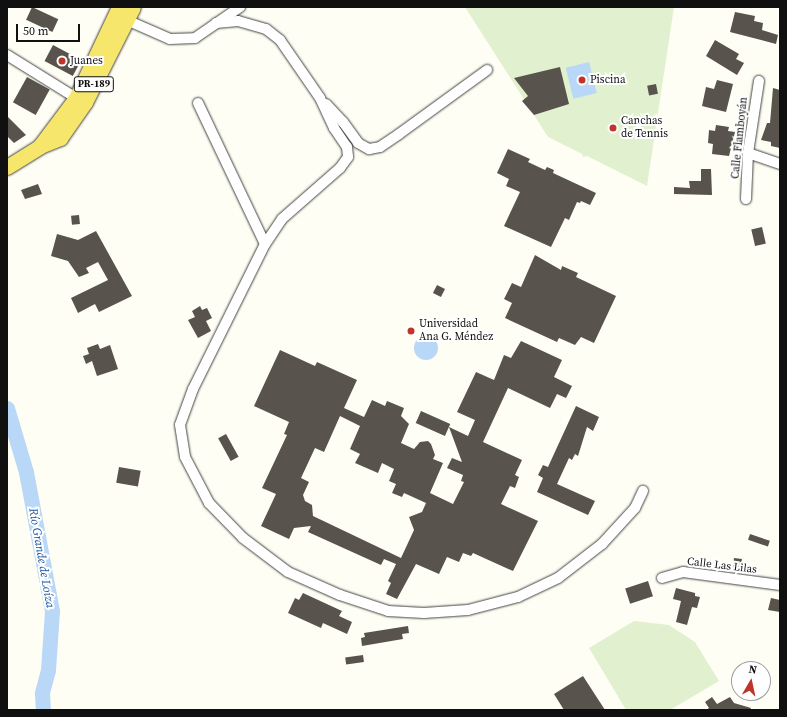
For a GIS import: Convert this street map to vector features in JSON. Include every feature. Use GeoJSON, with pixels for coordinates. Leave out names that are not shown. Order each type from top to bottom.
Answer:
{"type":"FeatureCollection","features":[{"type":"Feature","properties":{"kind":"main road","name":"PR-189"},"geometry":{"type":"LineString","coordinates":[[40,146],[76,98],[124,12]]}},
{"type":"Feature","properties":{"kind":"main road","name":"PR-189"},"geometry":{"type":"LineString","coordinates":[[7,167],[40,146],[60,138],[85,102],[124,12]]}},
{"type":"Feature","properties":{"kind":"street"},"geometry":{"type":"LineString","coordinates":[[124,12],[170,39],[195,38],[240,7]]}},
{"type":"Feature","properties":{"kind":"street"},"geometry":{"type":"LineString","coordinates":[[216,23],[238,21],[266,29],[280,40],[320,98],[347,147],[348,157],[340,168],[282,220],[265,244],[193,390],[180,425],[185,457],[209,503],[243,538],[288,572],[340,596],[388,611],[424,613],[468,610],[518,597],[558,578],[602,544],[635,508],[643,491]]}},
{"type":"Feature","properties":{"kind":"street"},"geometry":{"type":"LineString","coordinates":[[7,55],[76,98]]}},
{"type":"Feature","properties":{"kind":"street"},"geometry":{"type":"LineString","coordinates":[[320,98],[343,122],[358,143],[369,149],[380,147],[487,70]]}},
{"type":"Feature","properties":{"kind":"street","name":"Calle Flamboyán"},"geometry":{"type":"LineString","coordinates":[[746,199],[748,153],[759,80]]}},
{"type":"Feature","properties":{"kind":"street"},"geometry":{"type":"LineString","coordinates":[[198,103],[265,244]]}},
{"type":"Feature","properties":{"kind":"street"},"geometry":{"type":"LineString","coordinates":[[748,153],[780,164]]}},
{"type":"Feature","properties":{"kind":"street","name":"Calle Las Lilas"},"geometry":{"type":"LineString","coordinates":[[662,578],[683,572],[780,585]]}},
{"type":"Feature","properties":{"kind":"green space"},"geometry":{"type":"Polygon","coordinates":[[[465,7],[674,7],[647,186],[587,156],[583,157],[582,154],[548,137],[465,7]]]}},
{"type":"Feature","properties":{"kind":"green space"},"geometry":{"type":"Polygon","coordinates":[[[634,621],[669,625],[695,642],[719,681],[670,710],[626,710],[589,648],[634,621]]]}},
{"type":"Feature","properties":{"kind":"water","name":"Piscina"},"geometry":{"type":"Polygon","coordinates":[[[589,62],[597,93],[573,99],[566,68],[589,62]]]}},
{"type":"Feature","properties":{"kind":"water"},"geometry":{"type":"Polygon","coordinates":[[[426,336],[435,339],[438,348],[435,357],[426,360],[417,357],[414,348],[417,339],[426,336]]]}},
{"type":"Feature","properties":{"kind":"building"},"geometry":{"type":"Polygon","coordinates":[[[32,7],[58,19],[52,32],[26,20],[32,7]]]}},
{"type":"Feature","properties":{"kind":"building"},"geometry":{"type":"Polygon","coordinates":[[[735,12],[755,16],[754,21],[763,23],[762,30],[778,35],[776,44],[730,32],[735,12]]]}},
{"type":"Feature","properties":{"kind":"building"},"geometry":{"type":"Polygon","coordinates":[[[715,40],[739,54],[736,59],[744,63],[737,75],[706,56],[715,40]]]}},
{"type":"Feature","properties":{"kind":"building","name":"Juanes"},"geometry":{"type":"Polygon","coordinates":[[[53,45],[81,60],[73,76],[45,61],[53,45]]]}},
{"type":"Feature","properties":{"kind":"building"},"geometry":{"type":"Polygon","coordinates":[[[560,67],[569,104],[534,115],[522,101],[528,96],[514,78],[560,67]]]}},
{"type":"Feature","properties":{"kind":"building"},"geometry":{"type":"Polygon","coordinates":[[[27,77],[50,90],[36,115],[13,102],[27,77]]]}},
{"type":"Feature","properties":{"kind":"building"},"geometry":{"type":"Polygon","coordinates":[[[717,80],[733,84],[726,112],[702,106],[706,87],[714,89],[717,80]]]}},
{"type":"Feature","properties":{"kind":"building"},"geometry":{"type":"Polygon","coordinates":[[[656,84],[658,94],[649,96],[647,86],[656,84]]]}},
{"type":"Feature","properties":{"kind":"building"},"geometry":{"type":"Polygon","coordinates":[[[773,88],[780,90],[780,148],[771,146],[771,142],[761,140],[767,123],[770,123],[773,88]]]}},
{"type":"Feature","properties":{"kind":"building"},"geometry":{"type":"Polygon","coordinates":[[[7,116],[26,135],[14,143],[7,136],[7,116]]]}},
{"type":"Feature","properties":{"kind":"building"},"geometry":{"type":"Polygon","coordinates":[[[716,125],[729,127],[728,131],[735,132],[729,156],[712,154],[713,144],[708,143],[709,130],[715,131],[716,125]]]}},
{"type":"Feature","properties":{"kind":"building"},"geometry":{"type":"Polygon","coordinates":[[[508,149],[530,159],[528,162],[545,170],[547,167],[554,170],[553,173],[596,193],[590,205],[581,201],[580,203],[577,202],[569,220],[565,218],[551,247],[504,226],[520,192],[506,186],[509,179],[497,173],[508,149]]]}},
{"type":"Feature","properties":{"kind":"building"},"geometry":{"type":"Polygon","coordinates":[[[701,169],[711,169],[712,195],[674,194],[674,187],[690,188],[689,181],[701,181],[701,169]]]}},
{"type":"Feature","properties":{"kind":"building"},"geometry":{"type":"Polygon","coordinates":[[[38,184],[42,194],[25,199],[21,190],[38,184]]]}},
{"type":"Feature","properties":{"kind":"building"},"geometry":{"type":"Polygon","coordinates":[[[79,215],[80,224],[72,225],[71,216],[79,215]]]}},
{"type":"Feature","properties":{"kind":"building"},"geometry":{"type":"Polygon","coordinates":[[[762,227],[766,244],[755,246],[751,229],[762,227]]]}},
{"type":"Feature","properties":{"kind":"building"},"geometry":{"type":"Polygon","coordinates":[[[96,231],[132,296],[99,312],[95,304],[78,313],[71,298],[108,280],[98,262],[86,268],[89,273],[79,277],[68,261],[51,256],[57,234],[78,240],[96,231]]]}},
{"type":"Feature","properties":{"kind":"building"},"geometry":{"type":"Polygon","coordinates":[[[535,255],[561,270],[562,266],[578,273],[576,277],[616,296],[594,343],[581,337],[575,345],[559,338],[557,342],[505,318],[512,303],[504,299],[512,283],[521,287],[535,255]]]}},
{"type":"Feature","properties":{"kind":"building"},"geometry":{"type":"Polygon","coordinates":[[[437,285],[445,289],[441,297],[433,293],[437,285]]]}},
{"type":"Feature","properties":{"kind":"building"},"geometry":{"type":"Polygon","coordinates":[[[200,306],[202,310],[207,308],[212,318],[206,321],[211,331],[198,338],[188,320],[195,317],[192,311],[200,306]]]}},
{"type":"Feature","properties":{"kind":"building"},"geometry":{"type":"Polygon","coordinates":[[[521,341],[562,360],[554,377],[572,386],[566,398],[557,394],[550,408],[508,388],[483,442],[522,460],[515,475],[519,477],[515,488],[510,486],[501,504],[538,521],[513,571],[473,553],[471,556],[463,553],[459,562],[447,557],[439,574],[416,564],[397,599],[386,594],[391,583],[388,581],[396,564],[384,559],[381,565],[308,532],[311,526],[294,528],[289,539],[261,526],[276,494],[262,488],[287,435],[284,434],[289,422],[254,406],[280,350],[315,366],[317,362],[357,380],[344,408],[364,417],[372,400],[385,406],[387,401],[404,408],[401,416],[409,424],[401,443],[414,449],[420,442],[428,441],[431,444],[435,455],[433,459],[443,463],[430,493],[453,504],[464,482],[461,481],[463,475],[447,468],[452,458],[462,462],[449,427],[468,436],[475,420],[457,412],[476,372],[494,380],[504,355],[511,358],[521,341]],[[340,416],[324,452],[315,448],[301,478],[309,482],[303,495],[305,501],[312,505],[313,516],[401,558],[414,530],[409,517],[422,512],[426,503],[404,493],[402,497],[392,493],[396,484],[389,481],[394,469],[382,463],[378,473],[355,463],[360,454],[350,449],[360,426],[340,416]]]}},
{"type":"Feature","properties":{"kind":"building"},"geometry":{"type":"Polygon","coordinates":[[[98,344],[100,349],[110,345],[118,369],[97,376],[92,361],[86,364],[83,356],[89,354],[87,348],[98,344]]]}},
{"type":"Feature","properties":{"kind":"building"},"geometry":{"type":"Polygon","coordinates":[[[576,406],[599,417],[593,431],[587,427],[578,456],[575,454],[572,460],[569,458],[557,484],[595,501],[588,515],[537,492],[543,478],[538,475],[543,465],[548,467],[576,406]]]}},
{"type":"Feature","properties":{"kind":"building"},"geometry":{"type":"Polygon","coordinates":[[[421,411],[450,424],[445,436],[416,423],[421,411]]]}},
{"type":"Feature","properties":{"kind":"building"},"geometry":{"type":"Polygon","coordinates":[[[226,434],[239,457],[231,461],[218,438],[226,434]]]}},
{"type":"Feature","properties":{"kind":"building"},"geometry":{"type":"Polygon","coordinates":[[[119,467],[141,471],[138,487],[116,483],[119,467]]]}},
{"type":"Feature","properties":{"kind":"building"},"geometry":{"type":"Polygon","coordinates":[[[750,534],[770,541],[768,547],[748,540],[750,534]]]}},
{"type":"Feature","properties":{"kind":"building"},"geometry":{"type":"Polygon","coordinates":[[[734,558],[742,559],[740,573],[732,572],[734,558]]]}},
{"type":"Feature","properties":{"kind":"building"},"geometry":{"type":"Polygon","coordinates":[[[648,581],[653,596],[630,604],[625,588],[648,581]]]}},
{"type":"Feature","properties":{"kind":"building"},"geometry":{"type":"Polygon","coordinates":[[[676,588],[695,593],[695,596],[700,597],[697,608],[692,607],[687,625],[676,622],[681,601],[673,599],[676,588]]]}},
{"type":"Feature","properties":{"kind":"building"},"geometry":{"type":"Polygon","coordinates":[[[303,593],[342,611],[339,616],[352,622],[347,634],[323,623],[321,628],[288,613],[295,598],[299,600],[303,593]]]}},
{"type":"Feature","properties":{"kind":"building"},"geometry":{"type":"Polygon","coordinates":[[[771,598],[780,600],[780,612],[768,610],[771,598]]]}},
{"type":"Feature","properties":{"kind":"building"},"geometry":{"type":"Polygon","coordinates":[[[408,626],[409,633],[402,634],[403,639],[362,646],[361,638],[365,637],[364,633],[408,626]]]}},
{"type":"Feature","properties":{"kind":"building"},"geometry":{"type":"Polygon","coordinates":[[[363,655],[364,662],[346,664],[345,658],[363,655]]]}},
{"type":"Feature","properties":{"kind":"building"},"geometry":{"type":"Polygon","coordinates":[[[583,676],[605,710],[564,710],[554,694],[583,676]]]}},
{"type":"Feature","properties":{"kind":"building"},"geometry":{"type":"Polygon","coordinates":[[[712,697],[717,704],[730,697],[731,701],[734,703],[751,708],[750,710],[706,710],[709,708],[705,702],[712,697]]]}},
{"type":"Feature","properties":{"kind":"waterway","name":"Río Grande de Loíza"},"geometry":{"type":"LineString","coordinates":[[7,408],[26,472],[52,611],[48,670],[42,693],[43,710]]}},
{"type":"Feature","properties":{"kind":"place","name":"Juanes"},"geometry":{"type":"Point","coordinates":[62,61]}},
{"type":"Feature","properties":{"kind":"place","name":"Piscina"},"geometry":{"type":"Point","coordinates":[582,80]}},
{"type":"Feature","properties":{"kind":"place","name":"Canchas de Tennis"},"geometry":{"type":"Point","coordinates":[613,128]}},
{"type":"Feature","properties":{"kind":"place","name":"Universidad Ana G. Méndez"},"geometry":{"type":"Point","coordinates":[411,331]}}]}
